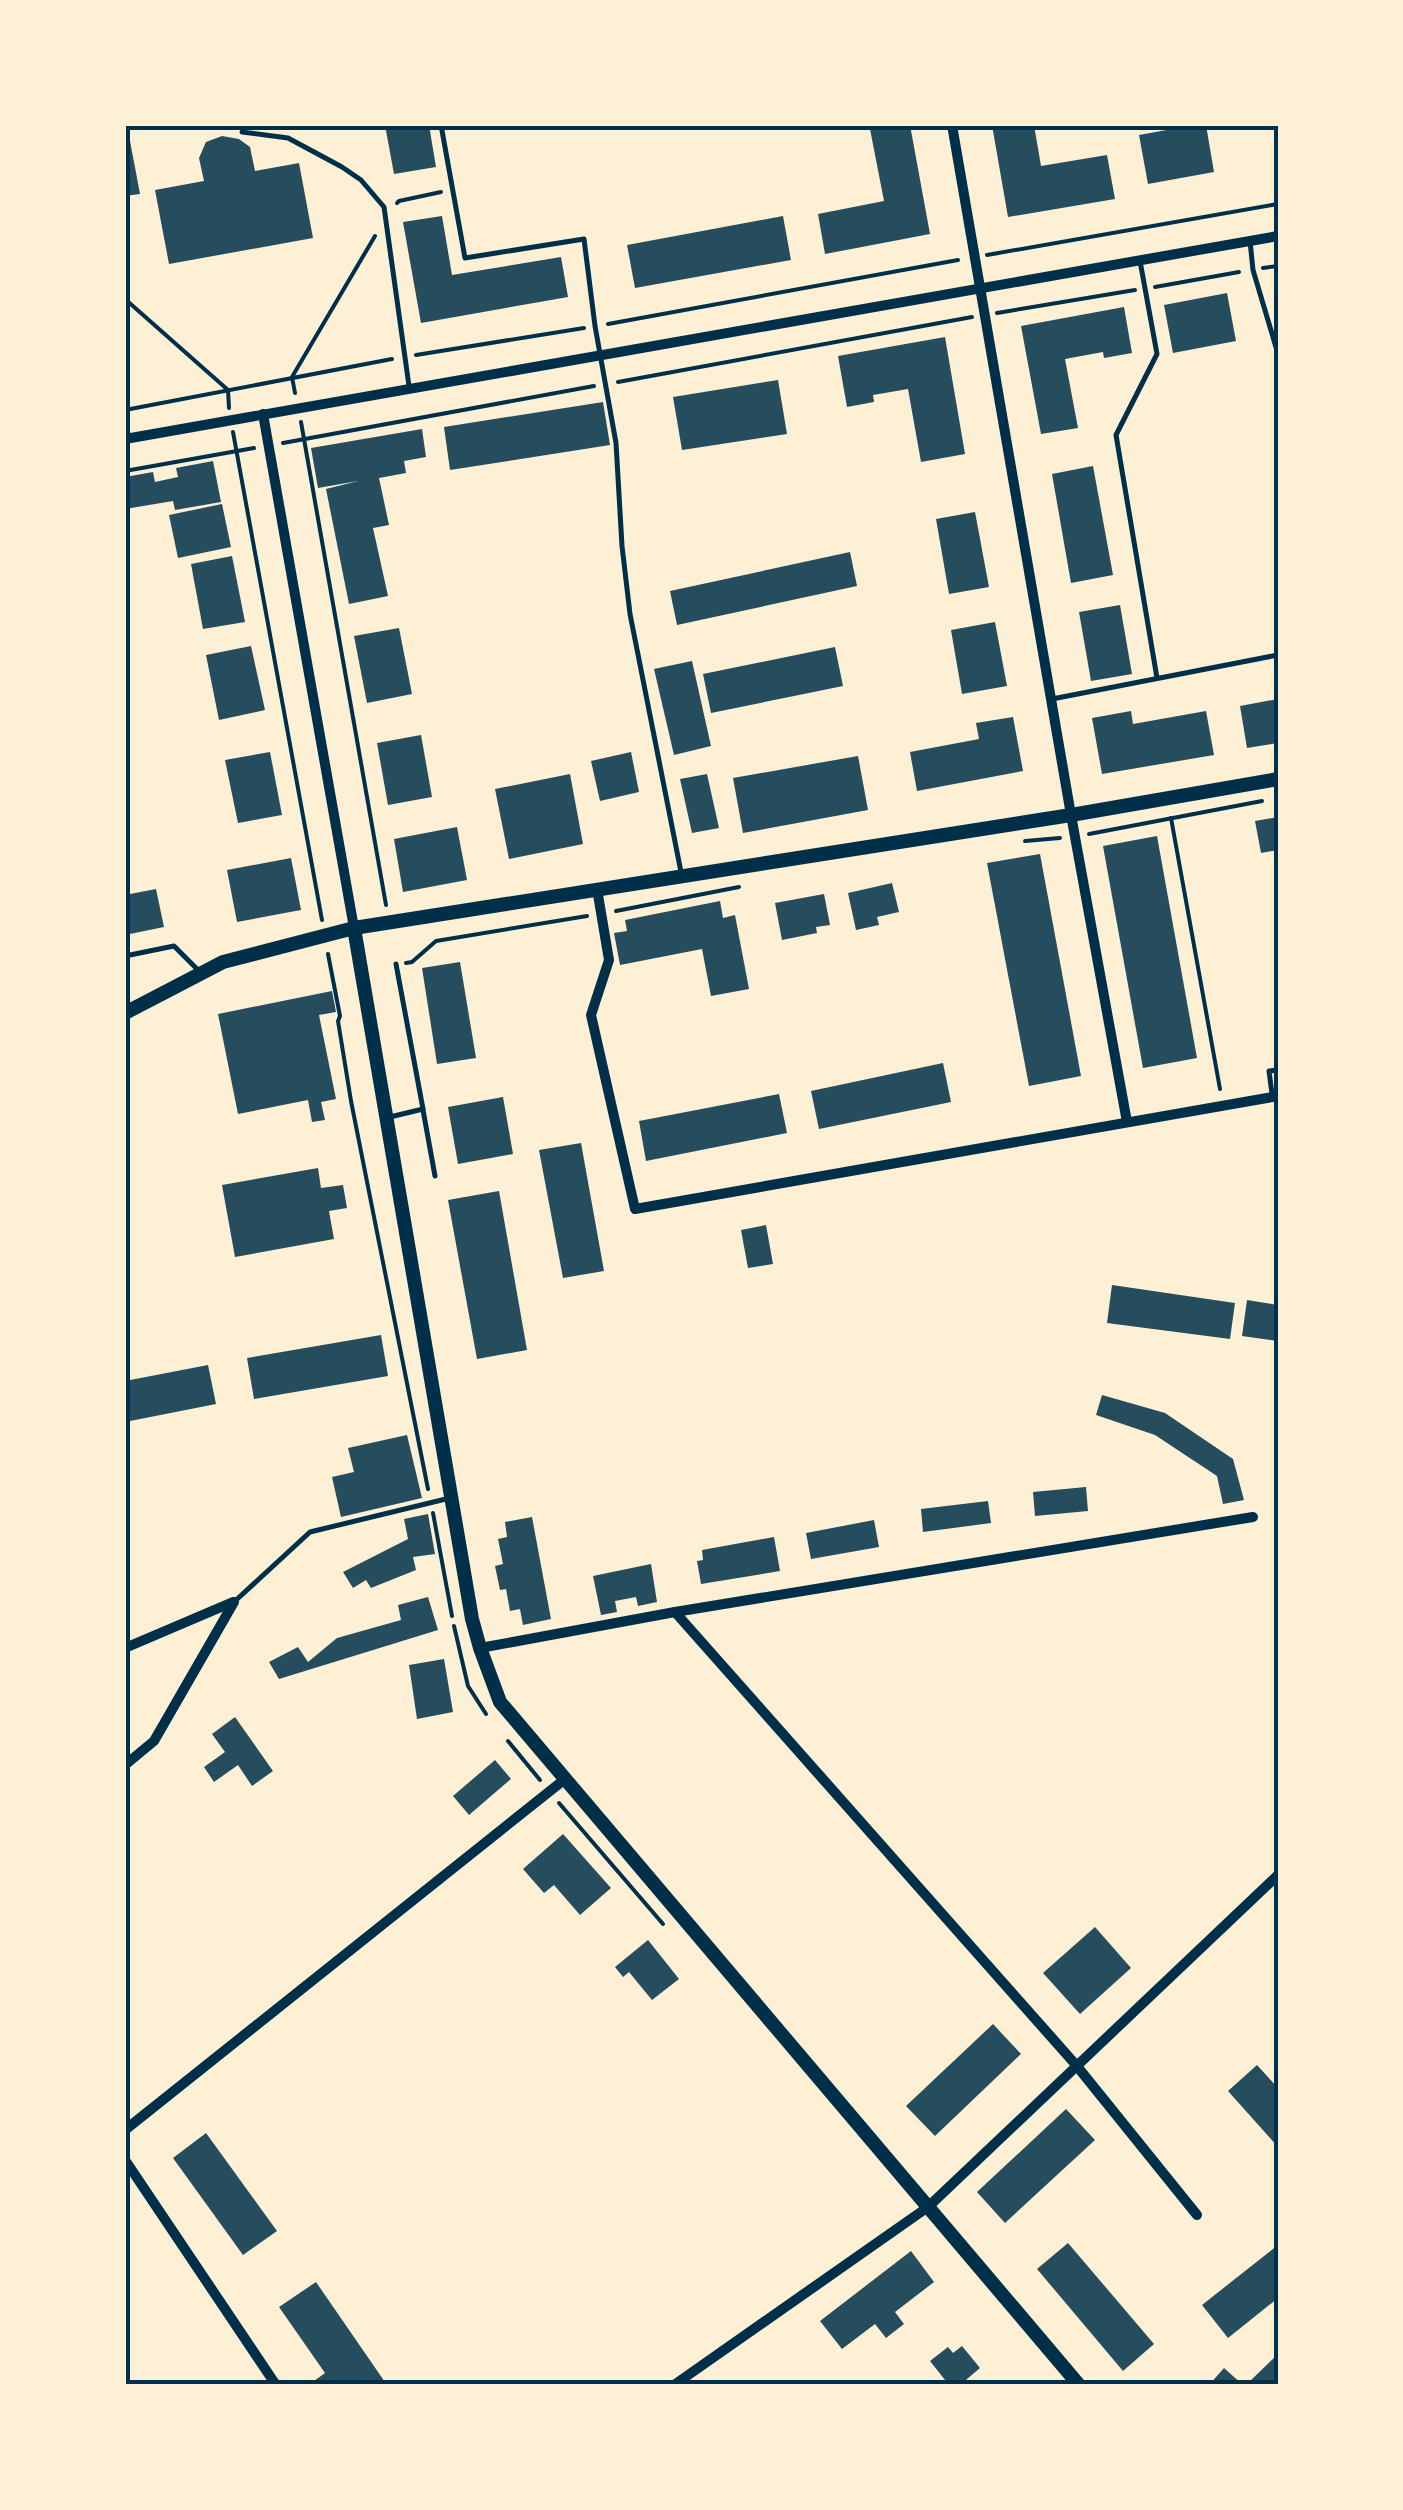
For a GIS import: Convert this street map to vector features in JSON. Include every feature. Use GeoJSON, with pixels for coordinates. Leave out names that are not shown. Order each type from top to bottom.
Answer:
{"type":"FeatureCollection","features":[{"type":"Feature","properties":{"kind":"main road"},"geometry":{"type":"LineString","coordinates":[[125,1013],[222,962],[354,928],[1278,780]]}},
{"type":"Feature","properties":{"kind":"main road"},"geometry":{"type":"LineString","coordinates":[[354,928],[472,1619],[500,1702],[1079,2385]]}},
{"type":"Feature","properties":{"kind":"street"},"geometry":{"type":"LineString","coordinates":[[952,125],[1127,1122]]}},
{"type":"Feature","properties":{"kind":"street"},"geometry":{"type":"LineString","coordinates":[[125,437],[1278,236]]}},
{"type":"Feature","properties":{"kind":"street"},"geometry":{"type":"LineString","coordinates":[[264,414],[354,928]]}},
{"type":"Feature","properties":{"kind":"street"},"geometry":{"type":"LineString","coordinates":[[597,888],[610,960],[591,1015],[635,1209],[1275,1097]]}},
{"type":"Feature","properties":{"kind":"street"},"geometry":{"type":"LineString","coordinates":[[480,1648],[1253,1517]]}},
{"type":"Feature","properties":{"kind":"street"},"geometry":{"type":"LineString","coordinates":[[125,1648],[234,1602]]}},
{"type":"Feature","properties":{"kind":"street"},"geometry":{"type":"LineString","coordinates":[[125,1765],[154,1741],[234,1602]]}},
{"type":"Feature","properties":{"kind":"street"},"geometry":{"type":"LineString","coordinates":[[675,1612],[1076,2065],[1197,2214]]}},
{"type":"Feature","properties":{"kind":"street"},"geometry":{"type":"LineString","coordinates":[[125,2130],[565,1778]]}},
{"type":"Feature","properties":{"kind":"street"},"geometry":{"type":"LineString","coordinates":[[674,2385],[928,2206],[1278,1875]]}},
{"type":"Feature","properties":{"kind":"street"},"geometry":{"type":"LineString","coordinates":[[125,2160],[276,2385]]}},
{"type":"Feature","properties":{"kind":"lane"},"geometry":{"type":"LineString","coordinates":[[441,125],[465,258],[584,239],[616,443],[630,614],[682,875]]}},
{"type":"Feature","properties":{"kind":"lane"},"geometry":{"type":"LineString","coordinates":[[242,132],[288,138],[342,166],[361,180],[384,208],[410,389]]}},
{"type":"Feature","properties":{"kind":"lane"},"geometry":{"type":"LineString","coordinates":[[1250,241],[1253,270],[1278,354]]}},
{"type":"Feature","properties":{"kind":"lane"},"geometry":{"type":"LineString","coordinates":[[1140,260],[1157,354],[1116,435],[1157,678]]}},
{"type":"Feature","properties":{"kind":"lane"},"geometry":{"type":"LineString","coordinates":[[1052,699],[1278,654]]}},
{"type":"Feature","properties":{"kind":"lane"},"geometry":{"type":"LineString","coordinates":[[125,956],[174,946],[201,973]]}},
{"type":"Feature","properties":{"kind":"lane"},"geometry":{"type":"LineString","coordinates":[[396,964],[435,1176]]}},
{"type":"Feature","properties":{"kind":"lane"},"geometry":{"type":"LineString","coordinates":[[1275,1097],[1269,1071],[1278,1070]]}},
{"type":"Feature","properties":{"kind":"lane"},"geometry":{"type":"LineString","coordinates":[[387,1117],[423,1109]]}},
{"type":"Feature","properties":{"kind":"lane"},"geometry":{"type":"LineString","coordinates":[[234,1602],[310,1532],[453,1497]]}},
{"type":"Feature","properties":{"kind":"path"},"geometry":{"type":"LineString","coordinates":[[389,922],[292,377],[399,201],[453,190]]}},
{"type":"Feature","properties":{"kind":"path"},"geometry":{"type":"LineString","coordinates":[[125,410],[404,356],[595,326],[1278,204]]}},
{"type":"Feature","properties":{"kind":"path"},"geometry":{"type":"LineString","coordinates":[[125,471],[986,314],[1278,266]]}},
{"type":"Feature","properties":{"kind":"path"},"geometry":{"type":"LineString","coordinates":[[125,300],[228,390],[230,420],[340,1016],[351,1102],[444,1580],[468,1686],[489,1718]]}},
{"type":"Feature","properties":{"kind":"path"},"geometry":{"type":"LineString","coordinates":[[1021,842],[1270,800]]}},
{"type":"Feature","properties":{"kind":"path"},"geometry":{"type":"LineString","coordinates":[[1172,818],[1223,1106]]}},
{"type":"Feature","properties":{"kind":"path"},"geometry":{"type":"LineString","coordinates":[[396,964],[412,962],[436,942],[740,886]]}},
{"type":"Feature","properties":{"kind":"path"},"geometry":{"type":"LineString","coordinates":[[501,1733],[664,1926]]}},
{"type":"Feature","properties":{"kind":"building"},"geometry":{"type":"Polygon","coordinates":[[[125,125],[140,194],[125,196],[125,125]]]}},
{"type":"Feature","properties":{"kind":"building"},"geometry":{"type":"Polygon","coordinates":[[[385,125],[429,125],[436,167],[394,174],[385,125]]]}},
{"type":"Feature","properties":{"kind":"building"},"geometry":{"type":"Polygon","coordinates":[[[910,125],[930,234],[825,254],[818,214],[884,201],[870,129],[910,125]]]}},
{"type":"Feature","properties":{"kind":"building"},"geometry":{"type":"Polygon","coordinates":[[[992,125],[1034,125],[1041,166],[1107,155],[1115,199],[1008,217],[992,125]]]}},
{"type":"Feature","properties":{"kind":"building"},"geometry":{"type":"Polygon","coordinates":[[[1206,125],[1214,172],[1148,184],[1139,135],[1206,125]]]}},
{"type":"Feature","properties":{"kind":"building"},"geometry":{"type":"Polygon","coordinates":[[[222,136],[239,139],[250,147],[255,171],[299,163],[313,238],[169,264],[155,190],[204,181],[199,158],[206,142],[222,136]]]}},
{"type":"Feature","properties":{"kind":"building"},"geometry":{"type":"Polygon","coordinates":[[[442,216],[452,275],[561,257],[568,297],[421,323],[403,222],[442,216]]]}},
{"type":"Feature","properties":{"kind":"building"},"geometry":{"type":"Polygon","coordinates":[[[783,216],[791,260],[635,288],[627,245],[783,216]]]}},
{"type":"Feature","properties":{"kind":"building"},"geometry":{"type":"Polygon","coordinates":[[[1227,293],[1236,341],[1173,353],[1164,305],[1227,293]]]}},
{"type":"Feature","properties":{"kind":"building"},"geometry":{"type":"Polygon","coordinates":[[[1124,307],[1132,353],[1104,358],[1103,352],[1065,359],[1078,428],[1041,434],[1021,326],[1124,307]]]}},
{"type":"Feature","properties":{"kind":"building"},"geometry":{"type":"Polygon","coordinates":[[[945,337],[965,454],[921,462],[908,389],[873,395],[874,402],[847,407],[838,356],[945,337]]]}},
{"type":"Feature","properties":{"kind":"building"},"geometry":{"type":"Polygon","coordinates":[[[778,380],[787,434],[682,450],[673,397],[778,380]]]}},
{"type":"Feature","properties":{"kind":"building"},"geometry":{"type":"Polygon","coordinates":[[[603,402],[610,445],[450,470],[444,427],[603,402]]]}},
{"type":"Feature","properties":{"kind":"building"},"geometry":{"type":"Polygon","coordinates":[[[422,429],[426,457],[404,461],[406,473],[379,478],[389,525],[373,528],[388,596],[349,604],[326,489],[358,481],[318,488],[311,448],[422,429]]]}},
{"type":"Feature","properties":{"kind":"building"},"geometry":{"type":"Polygon","coordinates":[[[213,461],[221,502],[175,510],[173,501],[125,509],[125,477],[153,472],[155,482],[178,477],[176,468],[213,461]]]}},
{"type":"Feature","properties":{"kind":"building"},"geometry":{"type":"Polygon","coordinates":[[[1093,466],[1113,575],[1071,583],[1052,474],[1093,466]]]}},
{"type":"Feature","properties":{"kind":"building"},"geometry":{"type":"Polygon","coordinates":[[[222,504],[231,547],[178,558],[169,515],[222,504]]]}},
{"type":"Feature","properties":{"kind":"building"},"geometry":{"type":"Polygon","coordinates":[[[975,512],[989,587],[949,594],[936,519],[975,512]]]}},
{"type":"Feature","properties":{"kind":"building"},"geometry":{"type":"Polygon","coordinates":[[[850,552],[857,586],[677,625],[670,591],[850,552]]]}},
{"type":"Feature","properties":{"kind":"building"},"geometry":{"type":"Polygon","coordinates":[[[232,556],[245,622],[203,629],[191,564],[232,556]]]}},
{"type":"Feature","properties":{"kind":"building"},"geometry":{"type":"Polygon","coordinates":[[[1120,605],[1132,674],[1091,681],[1079,612],[1120,605]]]}},
{"type":"Feature","properties":{"kind":"building"},"geometry":{"type":"Polygon","coordinates":[[[995,622],[1007,686],[962,694],[951,630],[995,622]]]}},
{"type":"Feature","properties":{"kind":"building"},"geometry":{"type":"Polygon","coordinates":[[[399,628],[412,694],[367,703],[354,636],[399,628]]]}},
{"type":"Feature","properties":{"kind":"building"},"geometry":{"type":"Polygon","coordinates":[[[251,646],[265,710],[219,720],[206,655],[251,646]]]}},
{"type":"Feature","properties":{"kind":"building"},"geometry":{"type":"Polygon","coordinates":[[[835,647],[843,686],[711,713],[703,674],[835,647]]]}},
{"type":"Feature","properties":{"kind":"building"},"geometry":{"type":"Polygon","coordinates":[[[692,661],[711,746],[674,755],[654,669],[692,661]]]}},
{"type":"Feature","properties":{"kind":"building"},"geometry":{"type":"Polygon","coordinates":[[[1278,699],[1278,743],[1247,748],[1240,706],[1278,699]]]}},
{"type":"Feature","properties":{"kind":"building"},"geometry":{"type":"Polygon","coordinates":[[[1131,711],[1133,724],[1206,711],[1214,755],[1102,774],[1092,718],[1131,711]]]}},
{"type":"Feature","properties":{"kind":"building"},"geometry":{"type":"Polygon","coordinates":[[[1013,717],[1023,771],[917,791],[910,752],[979,739],[976,723],[1013,717]]]}},
{"type":"Feature","properties":{"kind":"building"},"geometry":{"type":"Polygon","coordinates":[[[421,735],[432,797],[388,805],[377,743],[421,735]]]}},
{"type":"Feature","properties":{"kind":"building"},"geometry":{"type":"Polygon","coordinates":[[[270,752],[282,815],[238,823],[225,760],[270,752]]]}},
{"type":"Feature","properties":{"kind":"building"},"geometry":{"type":"Polygon","coordinates":[[[631,752],[639,792],[600,801],[591,761],[631,752]]]}},
{"type":"Feature","properties":{"kind":"building"},"geometry":{"type":"Polygon","coordinates":[[[858,756],[868,810],[743,833],[733,778],[858,756]]]}},
{"type":"Feature","properties":{"kind":"building"},"geometry":{"type":"Polygon","coordinates":[[[570,774],[583,844],[509,859],[495,789],[570,774]]]}},
{"type":"Feature","properties":{"kind":"building"},"geometry":{"type":"Polygon","coordinates":[[[707,774],[719,828],[692,833],[680,779],[707,774]]]}},
{"type":"Feature","properties":{"kind":"building"},"geometry":{"type":"Polygon","coordinates":[[[1278,817],[1278,850],[1261,853],[1255,821],[1278,817]]]}},
{"type":"Feature","properties":{"kind":"building"},"geometry":{"type":"Polygon","coordinates":[[[457,827],[467,880],[403,892],[394,839],[457,827]]]}},
{"type":"Feature","properties":{"kind":"building"},"geometry":{"type":"Polygon","coordinates":[[[1157,836],[1197,1058],[1143,1068],[1103,846],[1157,836]]]}},
{"type":"Feature","properties":{"kind":"building"},"geometry":{"type":"Polygon","coordinates":[[[1040,854],[1081,1076],[1029,1086],[987,863],[1040,854]]]}},
{"type":"Feature","properties":{"kind":"building"},"geometry":{"type":"Polygon","coordinates":[[[291,858],[301,910],[237,922],[227,870],[291,858]]]}},
{"type":"Feature","properties":{"kind":"building"},"geometry":{"type":"Polygon","coordinates":[[[892,883],[899,912],[877,917],[879,925],[856,930],[848,893],[892,883]]]}},
{"type":"Feature","properties":{"kind":"building"},"geometry":{"type":"Polygon","coordinates":[[[156,889],[164,927],[125,935],[125,895],[156,889]]]}},
{"type":"Feature","properties":{"kind":"building"},"geometry":{"type":"Polygon","coordinates":[[[824,894],[830,925],[816,927],[817,933],[782,940],[775,903],[824,894]]]}},
{"type":"Feature","properties":{"kind":"building"},"geometry":{"type":"Polygon","coordinates":[[[720,901],[723,918],[735,915],[749,989],[711,996],[702,949],[620,965],[614,933],[627,931],[625,920],[720,901]]]}},
{"type":"Feature","properties":{"kind":"building"},"geometry":{"type":"Polygon","coordinates":[[[460,962],[476,1058],[437,1064],[422,968],[460,962]]]}},
{"type":"Feature","properties":{"kind":"building"},"geometry":{"type":"Polygon","coordinates":[[[332,991],[336,1012],[319,1015],[336,1099],[321,1102],[325,1120],[312,1122],[308,1100],[238,1114],[218,1014],[332,991]]]}},
{"type":"Feature","properties":{"kind":"building"},"geometry":{"type":"Polygon","coordinates":[[[943,1063],[951,1102],[819,1129],[811,1091],[943,1063]]]}},
{"type":"Feature","properties":{"kind":"building"},"geometry":{"type":"Polygon","coordinates":[[[779,1094],[787,1133],[646,1161],[639,1121],[779,1094]]]}},
{"type":"Feature","properties":{"kind":"building"},"geometry":{"type":"Polygon","coordinates":[[[503,1097],[513,1154],[458,1164],[448,1107],[503,1097]]]}},
{"type":"Feature","properties":{"kind":"building"},"geometry":{"type":"Polygon","coordinates":[[[581,1143],[604,1271],[563,1278],[539,1150],[581,1143]]]}},
{"type":"Feature","properties":{"kind":"building"},"geometry":{"type":"Polygon","coordinates":[[[318,1168],[321,1188],[343,1185],[347,1208],[329,1211],[334,1239],[235,1257],[222,1185],[318,1168]]]}},
{"type":"Feature","properties":{"kind":"building"},"geometry":{"type":"Polygon","coordinates":[[[499,1191],[527,1350],[477,1359],[448,1200],[499,1191]]]}},
{"type":"Feature","properties":{"kind":"building"},"geometry":{"type":"Polygon","coordinates":[[[766,1225],[773,1264],[748,1268],[741,1230],[766,1225]]]}},
{"type":"Feature","properties":{"kind":"building"},"geometry":{"type":"Polygon","coordinates":[[[1112,1285],[1235,1303],[1230,1339],[1107,1323],[1112,1285]]]}},
{"type":"Feature","properties":{"kind":"building"},"geometry":{"type":"Polygon","coordinates":[[[1247,1300],[1278,1305],[1278,1341],[1242,1336],[1247,1300]]]}},
{"type":"Feature","properties":{"kind":"building"},"geometry":{"type":"Polygon","coordinates":[[[381,1335],[388,1376],[254,1399],[247,1358],[381,1335]]]}},
{"type":"Feature","properties":{"kind":"building"},"geometry":{"type":"Polygon","coordinates":[[[208,1365],[216,1404],[125,1422],[125,1381],[208,1365]]]}},
{"type":"Feature","properties":{"kind":"building"},"geometry":{"type":"Polygon","coordinates":[[[1102,1395],[1165,1413],[1233,1459],[1244,1500],[1223,1504],[1217,1476],[1155,1435],[1096,1415],[1102,1395]]]}},
{"type":"Feature","properties":{"kind":"building"},"geometry":{"type":"Polygon","coordinates":[[[407,1435],[422,1498],[341,1517],[332,1477],[354,1472],[348,1448],[407,1435]]]}},
{"type":"Feature","properties":{"kind":"building"},"geometry":{"type":"Polygon","coordinates":[[[1086,1487],[1088,1511],[1035,1516],[1033,1492],[1086,1487]]]}},
{"type":"Feature","properties":{"kind":"building"},"geometry":{"type":"Polygon","coordinates":[[[988,1501],[991,1523],[923,1532],[921,1509],[988,1501]]]}},
{"type":"Feature","properties":{"kind":"building"},"geometry":{"type":"Polygon","coordinates":[[[428,1514],[435,1554],[413,1557],[416,1570],[371,1588],[366,1580],[353,1588],[343,1572],[408,1539],[404,1519],[428,1514]]]}},
{"type":"Feature","properties":{"kind":"building"},"geometry":{"type":"Polygon","coordinates":[[[532,1517],[551,1619],[523,1625],[520,1609],[510,1611],[506,1589],[500,1590],[495,1566],[503,1564],[498,1539],[507,1537],[505,1522],[532,1517]]]}},
{"type":"Feature","properties":{"kind":"building"},"geometry":{"type":"Polygon","coordinates":[[[874,1520],[879,1547],[811,1559],[806,1533],[874,1520]]]}},
{"type":"Feature","properties":{"kind":"building"},"geometry":{"type":"Polygon","coordinates":[[[774,1537],[780,1571],[701,1584],[697,1561],[703,1560],[702,1550],[774,1537]]]}},
{"type":"Feature","properties":{"kind":"building"},"geometry":{"type":"Polygon","coordinates":[[[651,1564],[657,1602],[638,1606],[636,1597],[615,1601],[617,1612],[601,1615],[593,1576],[651,1564]]]}},
{"type":"Feature","properties":{"kind":"building"},"geometry":{"type":"Polygon","coordinates":[[[428,1597],[438,1630],[279,1679],[269,1662],[298,1647],[308,1662],[337,1638],[401,1620],[398,1605],[428,1597]]]}},
{"type":"Feature","properties":{"kind":"building"},"geometry":{"type":"Polygon","coordinates":[[[444,1659],[453,1712],[417,1719],[409,1665],[444,1659]]]}},
{"type":"Feature","properties":{"kind":"building"},"geometry":{"type":"Polygon","coordinates":[[[235,1717],[273,1771],[252,1786],[238,1765],[214,1782],[204,1767],[225,1752],[212,1734],[235,1717]]]}},
{"type":"Feature","properties":{"kind":"building"},"geometry":{"type":"Polygon","coordinates":[[[495,1760],[511,1779],[469,1815],[453,1796],[495,1760]]]}},
{"type":"Feature","properties":{"kind":"building"},"geometry":{"type":"Polygon","coordinates":[[[563,1834],[611,1888],[580,1915],[554,1885],[544,1893],[523,1869],[563,1834]]]}},
{"type":"Feature","properties":{"kind":"building"},"geometry":{"type":"Polygon","coordinates":[[[1095,1927],[1131,1968],[1080,2014],[1043,1973],[1095,1927]]]}},
{"type":"Feature","properties":{"kind":"building"},"geometry":{"type":"Polygon","coordinates":[[[648,1940],[679,1979],[652,2000],[629,1972],[623,1977],[615,1967],[648,1940]]]}},
{"type":"Feature","properties":{"kind":"building"},"geometry":{"type":"Polygon","coordinates":[[[993,2024],[1021,2054],[935,2136],[906,2106],[993,2024]]]}},
{"type":"Feature","properties":{"kind":"building"},"geometry":{"type":"Polygon","coordinates":[[[1257,2065],[1278,2088],[1278,2147],[1228,2091],[1257,2065]]]}},
{"type":"Feature","properties":{"kind":"building"},"geometry":{"type":"Polygon","coordinates":[[[1066,2109],[1095,2140],[1005,2223],[977,2192],[1066,2109]]]}},
{"type":"Feature","properties":{"kind":"building"},"geometry":{"type":"Polygon","coordinates":[[[206,2133],[277,2231],[243,2255],[173,2158],[206,2133]]]}},
{"type":"Feature","properties":{"kind":"building"},"geometry":{"type":"Polygon","coordinates":[[[1068,2243],[1154,2344],[1123,2371],[1037,2269],[1068,2243]]]}},
{"type":"Feature","properties":{"kind":"building"},"geometry":{"type":"Polygon","coordinates":[[[1278,2245],[1278,2298],[1228,2338],[1202,2305],[1278,2245]]]}},
{"type":"Feature","properties":{"kind":"building"},"geometry":{"type":"Polygon","coordinates":[[[911,2251],[934,2282],[895,2312],[904,2324],[886,2338],[875,2324],[842,2349],[820,2321],[911,2251]]]}},
{"type":"Feature","properties":{"kind":"building"},"geometry":{"type":"Polygon","coordinates":[[[316,2282],[387,2385],[317,2385],[314,2381],[325,2373],[279,2307],[316,2282]]]}},
{"type":"Feature","properties":{"kind":"building"},"geometry":{"type":"Polygon","coordinates":[[[962,2346],[980,2368],[960,2385],[949,2385],[930,2361],[948,2347],[953,2353],[962,2346]]]}},
{"type":"Feature","properties":{"kind":"building"},"geometry":{"type":"Polygon","coordinates":[[[1278,2354],[1278,2385],[1246,2385],[1278,2354]]]}},
{"type":"Feature","properties":{"kind":"building"},"geometry":{"type":"Polygon","coordinates":[[[1224,2368],[1243,2385],[1209,2385],[1224,2368]]]}}]}
